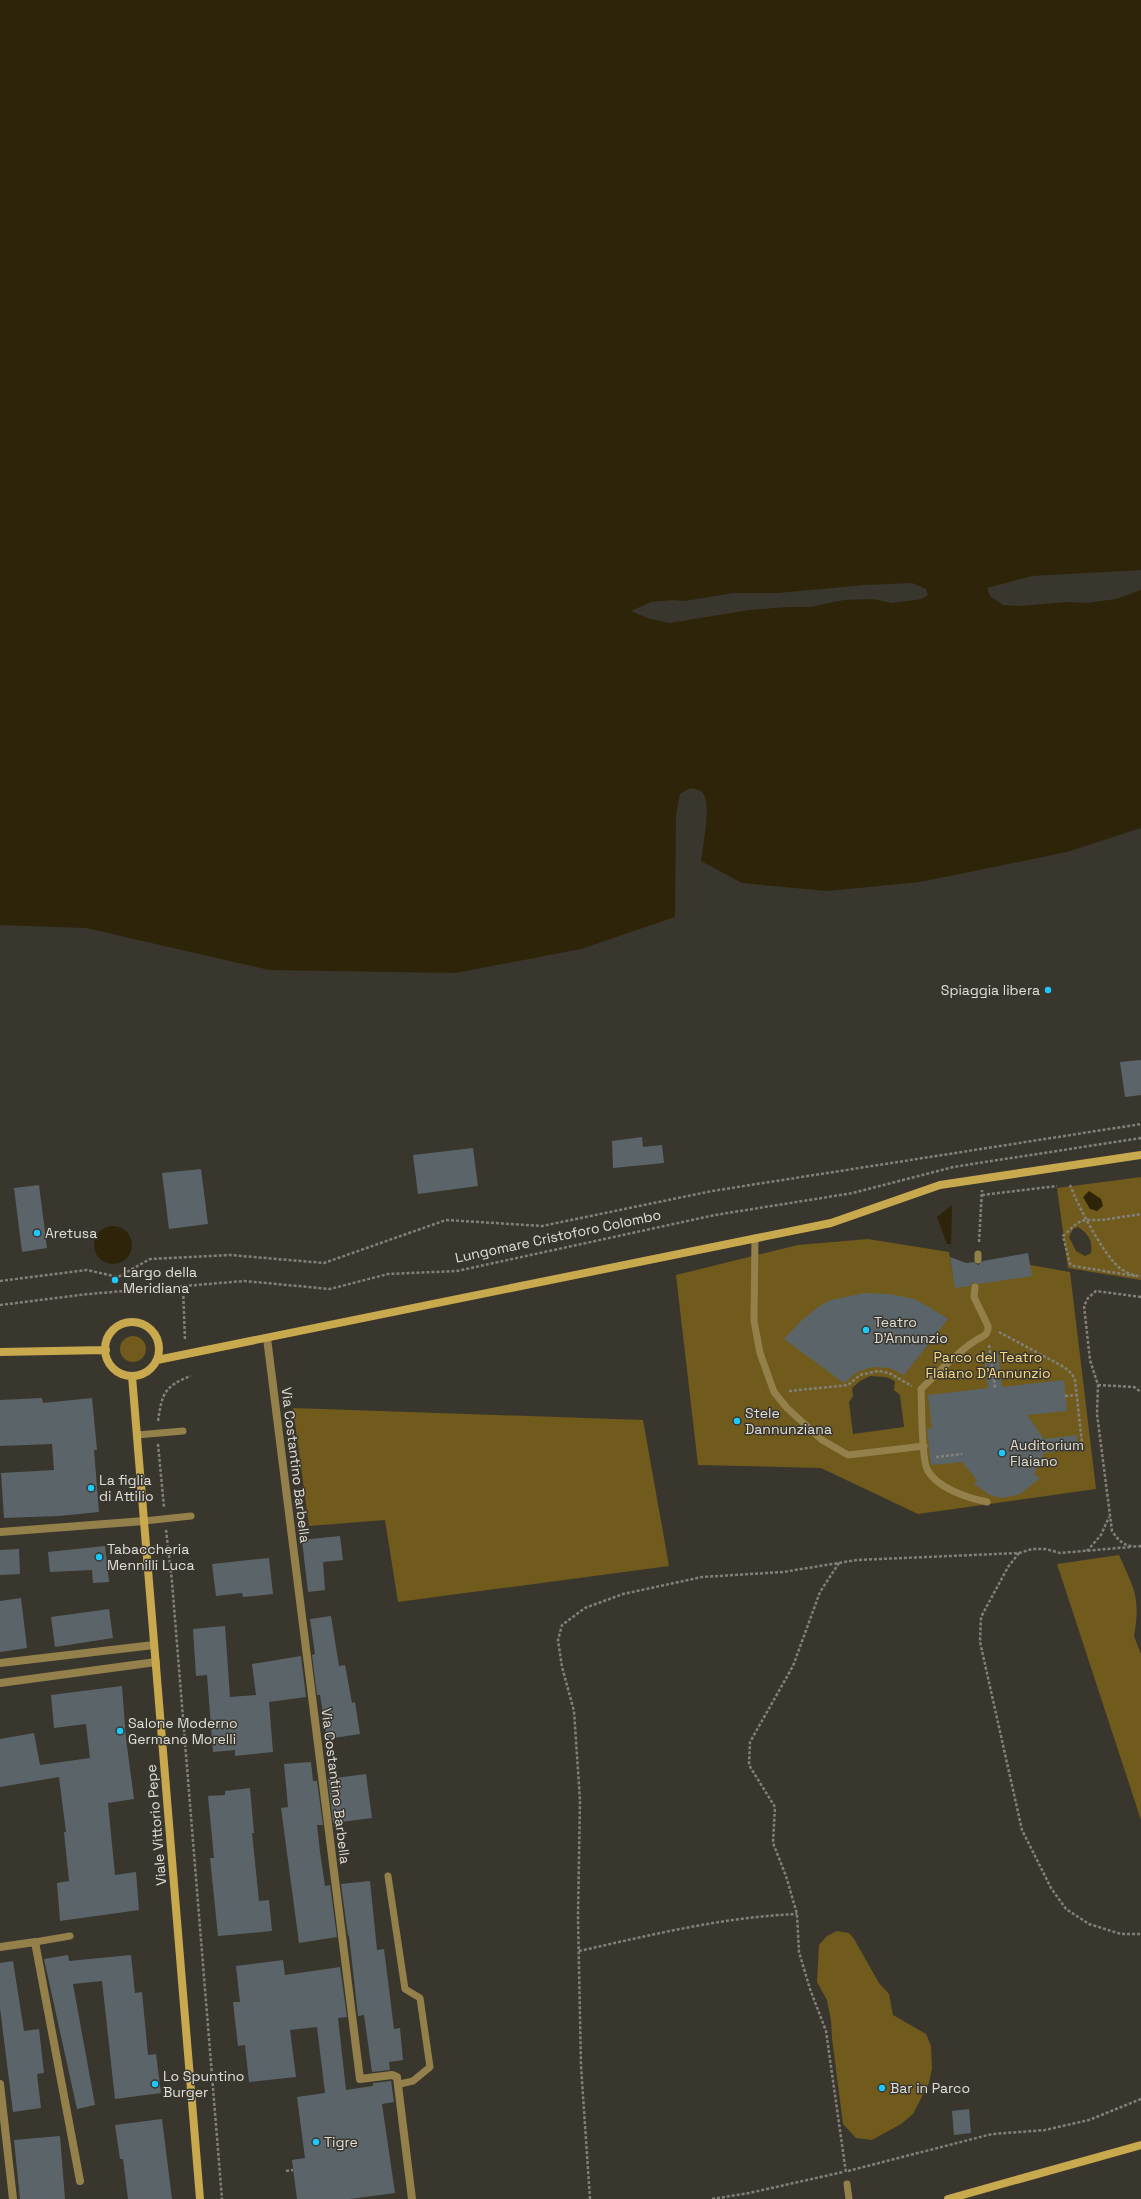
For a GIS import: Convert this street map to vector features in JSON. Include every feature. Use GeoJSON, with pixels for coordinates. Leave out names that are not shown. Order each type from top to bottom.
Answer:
{"type":"FeatureCollection","features":[{"type":"Feature","properties":{"kind":"street"},"geometry":{"type":"LineString","coordinates":[[157,1360],[831,1223],[940,1185],[1141,1155]]}},
{"type":"Feature","properties":{"kind":"street"},"geometry":{"type":"LineString","coordinates":[[127,1323],[140,1323],[152,1330],[157,1338],[160,1352],[157,1360],[144,1374],[132,1376],[124,1375],[114,1369],[108,1362],[106,1350],[109,1336],[118,1327],[127,1323]]}},
{"type":"Feature","properties":{"kind":"street","name":"Via Costantino Barbella"},"geometry":{"type":"LineString","coordinates":[[267,1338],[360,2079],[392,2075],[397,2077],[400,2084]]}},
{"type":"Feature","properties":{"kind":"street"},"geometry":{"type":"LineString","coordinates":[[0,1352],[106,1350]]}},
{"type":"Feature","properties":{"kind":"street","name":"Viale Vittorio Pepe"},"geometry":{"type":"LineString","coordinates":[[132,1376],[200,2199]]}},
{"type":"Feature","properties":{"kind":"street"},"geometry":{"type":"LineString","coordinates":[[0,1532],[144,1521]]}},
{"type":"Feature","properties":{"kind":"street"},"geometry":{"type":"LineString","coordinates":[[0,1663],[154,1645]]}},
{"type":"Feature","properties":{"kind":"street"},"geometry":{"type":"LineString","coordinates":[[0,1684],[156,1662]]}},
{"type":"Feature","properties":{"kind":"street"},"geometry":{"type":"LineString","coordinates":[[0,1947],[35,1942],[80,2181]]}},
{"type":"Feature","properties":{"kind":"street"},"geometry":{"type":"LineString","coordinates":[[0,2084],[13,2199]]}},
{"type":"Feature","properties":{"kind":"street"},"geometry":{"type":"LineString","coordinates":[[400,2084],[412,2199]]}},
{"type":"Feature","properties":{"kind":"street"},"geometry":{"type":"LineString","coordinates":[[948,2199],[1141,2145]]}},
{"type":"Feature","properties":{"kind":"lane"},"geometry":{"type":"LineString","coordinates":[[755,1238],[754,1321],[760,1354],[774,1392],[787,1408],[822,1440],[848,1455],[924,1446]]}},
{"type":"Feature","properties":{"kind":"lane"},"geometry":{"type":"LineString","coordinates":[[975,1287],[974,1297],[988,1326],[987,1335],[974,1341],[921,1389],[924,1446],[927,1468],[934,1478],[942,1485],[976,1500],[987,1502]]}},
{"type":"Feature","properties":{"kind":"lane"},"geometry":{"type":"LineString","coordinates":[[137,1434],[183,1431]]}},
{"type":"Feature","properties":{"kind":"lane"},"geometry":{"type":"LineString","coordinates":[[144,1521],[191,1516]]}},
{"type":"Feature","properties":{"kind":"lane"},"geometry":{"type":"LineString","coordinates":[[388,1876],[405,1989],[420,1998],[430,2067],[413,2081],[400,2084]]}},
{"type":"Feature","properties":{"kind":"lane"},"geometry":{"type":"LineString","coordinates":[[35,1942],[70,1936]]}},
{"type":"Feature","properties":{"kind":"lane"},"geometry":{"type":"LineString","coordinates":[[847,2184],[849,2199]]}},
{"type":"Feature","properties":{"kind":"path"},"geometry":{"type":"LineString","coordinates":[[0,1281],[87,1270],[118,1277],[150,1259],[230,1255],[324,1263],[446,1220],[542,1226],[712,1191],[1141,1124]]}},
{"type":"Feature","properties":{"kind":"path"},"geometry":{"type":"LineString","coordinates":[[978,1257],[982,1179]]}},
{"type":"Feature","properties":{"kind":"path"},"geometry":{"type":"LineString","coordinates":[[1070,1185],[1087,1220],[1111,1259],[1120,1268],[1135,1276]]}},
{"type":"Feature","properties":{"kind":"path"},"geometry":{"type":"LineString","coordinates":[[982,1195],[1057,1186]]}},
{"type":"Feature","properties":{"kind":"path"},"geometry":{"type":"LineString","coordinates":[[1141,1214],[1087,1220],[1077,1223],[1064,1236],[1068,1260],[1074,1266],[1107,1273],[1141,1276]]}},
{"type":"Feature","properties":{"kind":"path","name":"Lungomare Cristoforo Colombo"},"geometry":{"type":"LineString","coordinates":[[0,1305],[88,1294],[244,1281],[330,1289],[388,1274],[457,1272],[715,1215]]}},
{"type":"Feature","properties":{"kind":"path"},"geometry":{"type":"LineString","coordinates":[[183,1286],[185,1341]]}},
{"type":"Feature","properties":{"kind":"path"},"geometry":{"type":"LineString","coordinates":[[1130,1548],[1118,1541],[1112,1532],[1109,1517],[1097,1414],[1098,1385],[1090,1360],[1084,1306],[1088,1298],[1096,1291],[1141,1297]]}},
{"type":"Feature","properties":{"kind":"path"},"geometry":{"type":"LineString","coordinates":[[988,1326],[1064,1367],[1074,1377],[1082,1443],[1044,1446]]}},
{"type":"Feature","properties":{"kind":"path"},"geometry":{"type":"LineString","coordinates":[[991,1353],[995,1388]]}},
{"type":"Feature","properties":{"kind":"path"},"geometry":{"type":"LineString","coordinates":[[774,1392],[848,1385],[860,1375],[878,1371],[889,1373],[902,1382],[921,1389]]}},
{"type":"Feature","properties":{"kind":"path"},"geometry":{"type":"LineString","coordinates":[[191,1376],[172,1385],[161,1400],[158,1433],[172,1582],[222,2199]]}},
{"type":"Feature","properties":{"kind":"path"},"geometry":{"type":"LineString","coordinates":[[1098,1385],[1134,1387],[1141,1392]]}},
{"type":"Feature","properties":{"kind":"path"},"geometry":{"type":"LineString","coordinates":[[1065,1396],[1077,1395]]}},
{"type":"Feature","properties":{"kind":"path"},"geometry":{"type":"LineString","coordinates":[[929,1458],[962,1454]]}},
{"type":"Feature","properties":{"kind":"path"},"geometry":{"type":"LineString","coordinates":[[1087,1551],[1101,1534],[1109,1517]]}},
{"type":"Feature","properties":{"kind":"path"},"geometry":{"type":"LineString","coordinates":[[590,2199],[581,2066],[579,1951],[580,1800],[574,1711],[562,1667],[558,1640],[562,1625],[585,1608],[623,1594],[702,1577],[782,1572],[857,1560],[1019,1553],[1032,1549],[1046,1549],[1060,1554],[1141,1546]]}},
{"type":"Feature","properties":{"kind":"path"},"geometry":{"type":"LineString","coordinates":[[1019,1553],[993,1591],[981,1617],[980,1642],[1022,1830],[1051,1888],[1066,1909],[1089,1924],[1121,1934],[1141,1934]]}},
{"type":"Feature","properties":{"kind":"path"},"geometry":{"type":"LineString","coordinates":[[840,1563],[820,1592],[793,1666],[750,1742],[749,1765],[775,1807],[773,1844],[786,1876],[797,1914],[799,1952],[826,2031],[847,2184]]}},
{"type":"Feature","properties":{"kind":"path"},"geometry":{"type":"LineString","coordinates":[[579,1951],[681,1928],[765,1915],[797,1914]]}},
{"type":"Feature","properties":{"kind":"path"},"geometry":{"type":"LineString","coordinates":[[712,2199],[749,2193],[846,2172],[904,2158],[950,2143],[992,2134],[1045,2130],[1089,2120],[1141,2099]]}},
{"type":"Feature","properties":{"kind":"path"},"geometry":{"type":"LineString","coordinates":[[286,2171],[293,2170]]}},
{"type":"Feature","properties":{"kind":"green space"},"geometry":{"type":"Polygon","coordinates":[[[1141,1177],[1141,1280],[1068,1268],[1057,1188],[1141,1177]],[[1078,1227],[1073,1229],[1069,1237],[1076,1251],[1085,1256],[1091,1253],[1091,1245],[1089,1238],[1082,1229],[1078,1227]]]}},
{"type":"Feature","properties":{"kind":"green space","name":"Parco del Teatro Flaiano D'Annunzio"},"geometry":{"type":"Polygon","coordinates":[[[868,1239],[949,1252],[953,1275],[1030,1265],[1070,1272],[1096,1489],[918,1514],[821,1468],[698,1465],[676,1275],[798,1245],[868,1239]],[[870,1376],[860,1381],[852,1388],[853,1396],[849,1402],[853,1434],[904,1427],[900,1395],[894,1390],[895,1381],[886,1377],[870,1376]]]}},
{"type":"Feature","properties":{"kind":"green space"},"geometry":{"type":"Polygon","coordinates":[[[133,1336],[142,1340],[146,1349],[142,1358],[133,1362],[124,1358],[120,1349],[124,1340],[133,1336]]]}},
{"type":"Feature","properties":{"kind":"green space"},"geometry":{"type":"Polygon","coordinates":[[[293,1408],[643,1420],[669,1566],[398,1602],[385,1520],[309,1526],[293,1408]]]}},
{"type":"Feature","properties":{"kind":"green space"},"geometry":{"type":"Polygon","coordinates":[[[1119,1555],[1135,1594],[1137,1612],[1134,1636],[1141,1654],[1141,1820],[1057,1564],[1119,1555]]]}},
{"type":"Feature","properties":{"kind":"green space"},"geometry":{"type":"Polygon","coordinates":[[[837,1931],[849,1933],[854,1939],[879,1983],[889,1994],[893,2015],[926,2034],[931,2046],[932,2068],[929,2083],[913,2114],[901,2124],[872,2140],[856,2138],[843,2124],[831,2021],[827,2000],[817,1982],[819,1945],[827,1936],[837,1931]]]}},
{"type":"Feature","properties":{"kind":"shaded area"},"geometry":{"type":"Polygon","coordinates":[[[0,0],[1141,0],[1141,828],[1067,852],[920,882],[827,891],[742,883],[701,861],[706,828],[706,803],[703,793],[699,790],[690,788],[680,794],[676,815],[675,917],[581,949],[455,973],[269,970],[86,928],[0,925],[0,0]]]}},
{"type":"Feature","properties":{"kind":"shaded area"},"geometry":{"type":"Polygon","coordinates":[[[1089,1191],[1101,1199],[1103,1206],[1097,1211],[1090,1209],[1083,1197],[1089,1191]]]}},
{"type":"Feature","properties":{"kind":"shaded area"},"geometry":{"type":"Polygon","coordinates":[[[952,1205],[951,1244],[947,1244],[937,1217],[952,1205]]]}},
{"type":"Feature","properties":{"kind":"shaded area"},"geometry":{"type":"Polygon","coordinates":[[[113,1226],[126,1232],[132,1245],[126,1258],[113,1264],[100,1258],[94,1245],[100,1232],[113,1226]]]}},
{"type":"Feature","properties":{"kind":"pier"},"geometry":{"type":"Polygon","coordinates":[[[1141,570],[1141,590],[1116,599],[1086,603],[1066,602],[1020,606],[1003,605],[990,596],[987,588],[1032,576],[1141,570]]]}},
{"type":"Feature","properties":{"kind":"pier"},"geometry":{"type":"Polygon","coordinates":[[[912,583],[926,589],[928,595],[922,599],[891,603],[873,599],[844,600],[811,607],[749,610],[670,623],[650,619],[631,611],[651,602],[673,600],[685,601],[733,593],[778,593],[865,585],[912,583]]]}},
{"type":"Feature","properties":{"kind":"building"},"geometry":{"type":"Polygon","coordinates":[[[1141,1060],[1141,1095],[1125,1097],[1120,1062],[1141,1060]]]}},
{"type":"Feature","properties":{"kind":"building"},"geometry":{"type":"Polygon","coordinates":[[[642,1137],[643,1147],[662,1145],[664,1163],[613,1168],[612,1141],[642,1137]]]}},
{"type":"Feature","properties":{"kind":"building"},"geometry":{"type":"Polygon","coordinates":[[[473,1148],[478,1186],[418,1194],[413,1155],[473,1148]]]}},
{"type":"Feature","properties":{"kind":"building"},"geometry":{"type":"Polygon","coordinates":[[[201,1169],[208,1224],[169,1229],[162,1173],[201,1169]]]}},
{"type":"Feature","properties":{"kind":"building"},"geometry":{"type":"Polygon","coordinates":[[[39,1185],[47,1248],[22,1252],[14,1188],[39,1185]]]}},
{"type":"Feature","properties":{"kind":"building"},"geometry":{"type":"Polygon","coordinates":[[[1028,1253],[1032,1276],[979,1284],[973,1282],[970,1286],[955,1288],[950,1257],[966,1263],[974,1262],[978,1265],[983,1261],[1028,1253]]]}},
{"type":"Feature","properties":{"kind":"building","name":"Teatro D'Annunzio"},"geometry":{"type":"Polygon","coordinates":[[[864,1293],[890,1294],[914,1299],[948,1319],[904,1375],[890,1368],[872,1367],[857,1372],[844,1383],[784,1339],[801,1321],[821,1305],[831,1300],[864,1293]]]}},
{"type":"Feature","properties":{"kind":"building"},"geometry":{"type":"Polygon","coordinates":[[[998,1352],[1002,1387],[1064,1380],[1067,1411],[1027,1415],[1044,1439],[1077,1435],[1078,1449],[1044,1453],[1034,1474],[1040,1478],[1020,1494],[1002,1498],[990,1495],[974,1484],[977,1480],[962,1462],[931,1465],[927,1429],[932,1428],[928,1395],[988,1388],[984,1354],[998,1352]]]}},
{"type":"Feature","properties":{"kind":"building"},"geometry":{"type":"Polygon","coordinates":[[[42,1398],[43,1403],[92,1398],[97,1450],[94,1450],[99,1512],[59,1516],[4,1518],[1,1473],[54,1470],[52,1444],[0,1446],[0,1400],[42,1398]]]}},
{"type":"Feature","properties":{"kind":"building"},"geometry":{"type":"Polygon","coordinates":[[[340,1536],[343,1560],[323,1562],[325,1590],[308,1592],[302,1540],[340,1536]]]}},
{"type":"Feature","properties":{"kind":"building"},"geometry":{"type":"Polygon","coordinates":[[[105,1546],[109,1582],[93,1583],[92,1570],[50,1572],[48,1552],[105,1546]]]}},
{"type":"Feature","properties":{"kind":"building"},"geometry":{"type":"Polygon","coordinates":[[[19,1549],[20,1574],[0,1575],[0,1550],[19,1549]]]}},
{"type":"Feature","properties":{"kind":"building"},"geometry":{"type":"Polygon","coordinates":[[[269,1558],[273,1594],[243,1597],[242,1593],[216,1596],[212,1564],[269,1558]]]}},
{"type":"Feature","properties":{"kind":"building"},"geometry":{"type":"Polygon","coordinates":[[[21,1598],[27,1648],[0,1652],[0,1601],[21,1598]]]}},
{"type":"Feature","properties":{"kind":"building"},"geometry":{"type":"Polygon","coordinates":[[[109,1609],[113,1638],[55,1647],[51,1617],[109,1609]]]}},
{"type":"Feature","properties":{"kind":"building"},"geometry":{"type":"Polygon","coordinates":[[[331,1616],[339,1666],[345,1665],[352,1703],[355,1702],[360,1734],[327,1739],[320,1695],[317,1695],[312,1655],[315,1654],[310,1619],[331,1616]]]}},
{"type":"Feature","properties":{"kind":"building"},"geometry":{"type":"Polygon","coordinates":[[[225,1626],[230,1697],[256,1695],[252,1664],[301,1656],[306,1697],[269,1702],[273,1752],[235,1756],[235,1750],[213,1752],[207,1675],[196,1676],[193,1629],[225,1626]]]}},
{"type":"Feature","properties":{"kind":"building"},"geometry":{"type":"Polygon","coordinates":[[[122,1686],[126,1739],[134,1799],[108,1803],[115,1875],[136,1872],[139,1910],[60,1921],[57,1883],[69,1881],[64,1832],[66,1832],[59,1777],[0,1787],[0,1739],[34,1733],[40,1765],[90,1758],[86,1724],[54,1728],[51,1695],[122,1686]]]}},
{"type":"Feature","properties":{"kind":"building"},"geometry":{"type":"Polygon","coordinates":[[[311,1762],[313,1781],[317,1781],[323,1825],[317,1825],[325,1886],[330,1885],[337,1937],[299,1943],[281,1808],[288,1807],[284,1764],[311,1762]]]}},
{"type":"Feature","properties":{"kind":"building"},"geometry":{"type":"Polygon","coordinates":[[[366,1774],[372,1818],[333,1823],[328,1779],[366,1774]]]}},
{"type":"Feature","properties":{"kind":"building"},"geometry":{"type":"Polygon","coordinates":[[[250,1788],[254,1833],[252,1833],[259,1901],[269,1900],[272,1931],[218,1936],[210,1858],[214,1858],[208,1796],[225,1795],[225,1791],[250,1788]]]}},
{"type":"Feature","properties":{"kind":"building"},"geometry":{"type":"Polygon","coordinates":[[[370,1881],[377,1950],[384,1949],[394,2029],[400,2028],[403,2060],[389,2062],[390,2070],[372,2072],[364,2015],[358,2016],[349,1935],[348,1936],[341,1884],[370,1881]]]}},
{"type":"Feature","properties":{"kind":"building"},"geometry":{"type":"Polygon","coordinates":[[[68,1955],[69,1961],[131,1955],[135,1993],[142,1992],[148,2055],[156,2054],[161,2093],[115,2099],[102,1981],[73,1984],[95,2105],[77,2109],[44,1959],[68,1955]]]}},
{"type":"Feature","properties":{"kind":"building"},"geometry":{"type":"Polygon","coordinates":[[[283,1960],[285,1975],[340,1967],[347,2017],[338,2018],[346,2090],[373,2086],[373,2083],[391,2081],[394,2102],[382,2104],[395,2193],[350,2199],[297,2199],[292,2160],[305,2158],[297,2097],[325,2093],[317,2027],[290,2030],[296,2077],[249,2082],[245,2045],[238,2046],[233,2002],[240,2002],[236,1966],[283,1960]]]}},
{"type":"Feature","properties":{"kind":"building"},"geometry":{"type":"Polygon","coordinates":[[[13,1961],[24,2031],[39,2029],[44,2073],[37,2074],[41,2108],[13,2112],[0,2008],[0,1963],[13,1961]]]}},
{"type":"Feature","properties":{"kind":"building"},"geometry":{"type":"Polygon","coordinates":[[[969,2109],[971,2133],[954,2135],[952,2111],[969,2109]]]}},
{"type":"Feature","properties":{"kind":"building"},"geometry":{"type":"Polygon","coordinates":[[[162,2119],[172,2199],[128,2199],[123,2159],[120,2159],[115,2125],[162,2119]]]}},
{"type":"Feature","properties":{"kind":"building"},"geometry":{"type":"Polygon","coordinates":[[[60,2136],[65,2199],[20,2199],[14,2140],[60,2136]]]}},
{"type":"Feature","properties":{"kind":"place","name":"Spiaggia libera"},"geometry":{"type":"Point","coordinates":[1048,990]}},
{"type":"Feature","properties":{"kind":"place","name":"Aretusa"},"geometry":{"type":"Point","coordinates":[37,1233]}},
{"type":"Feature","properties":{"kind":"place","name":"Largo della Meridiana"},"geometry":{"type":"Point","coordinates":[115,1280]}},
{"type":"Feature","properties":{"kind":"place","name":"Teatro D'Annunzio"},"geometry":{"type":"Point","coordinates":[866,1330]}},
{"type":"Feature","properties":{"kind":"place","name":"Stele Dannunziana"},"geometry":{"type":"Point","coordinates":[737,1421]}},
{"type":"Feature","properties":{"kind":"place","name":"Auditorium Flaiano"},"geometry":{"type":"Point","coordinates":[1002,1453]}},
{"type":"Feature","properties":{"kind":"place","name":"La figlia di Attilio"},"geometry":{"type":"Point","coordinates":[91,1488]}},
{"type":"Feature","properties":{"kind":"place","name":"Tabaccheria Mennilli Luca"},"geometry":{"type":"Point","coordinates":[99,1557]}},
{"type":"Feature","properties":{"kind":"place","name":"Salone Moderno Germano Morelli"},"geometry":{"type":"Point","coordinates":[120,1731]}},
{"type":"Feature","properties":{"kind":"place","name":"Lo Spuntino Burger"},"geometry":{"type":"Point","coordinates":[155,2084]}},
{"type":"Feature","properties":{"kind":"place","name":"Bar in Parco"},"geometry":{"type":"Point","coordinates":[882,2088]}},
{"type":"Feature","properties":{"kind":"place","name":"Tigre"},"geometry":{"type":"Point","coordinates":[316,2142]}}]}
